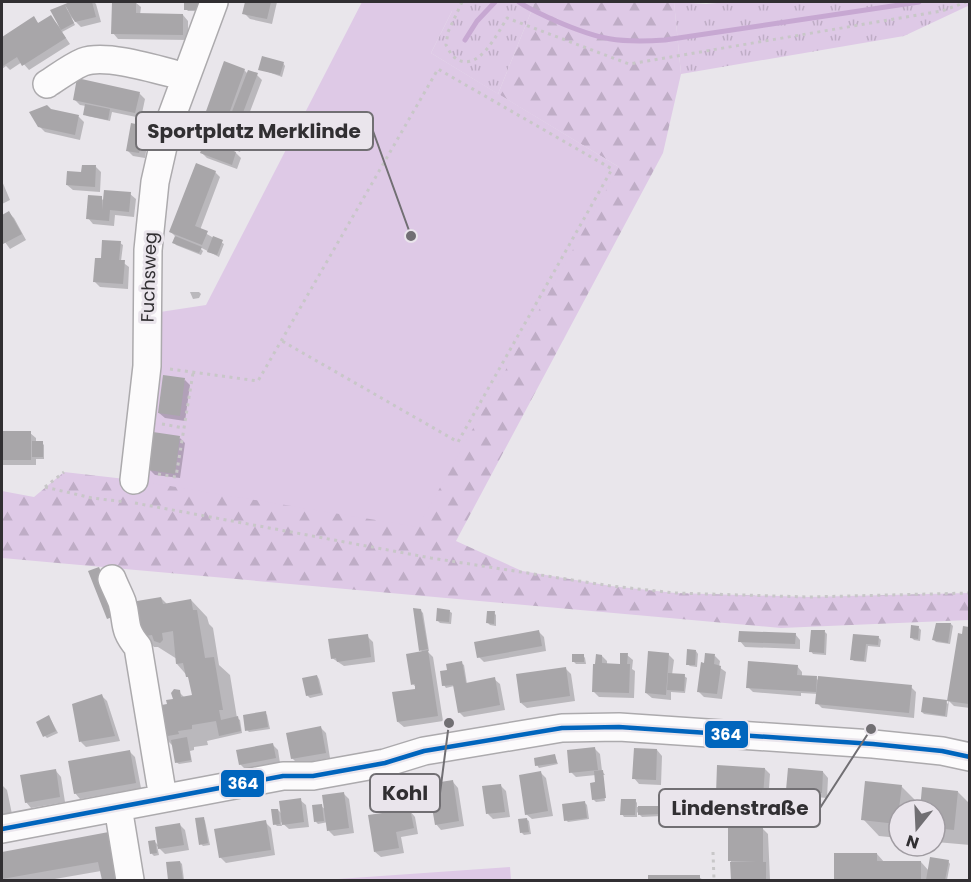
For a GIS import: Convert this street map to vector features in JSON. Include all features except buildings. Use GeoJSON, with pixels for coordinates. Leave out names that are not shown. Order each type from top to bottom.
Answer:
{"type":"FeatureCollection","features":[{"type":"Feature","properties":{"kind":"street","name":"Fuchsweg"},"geometry":{"type":"LineString","coordinates":[[143,477],[148,250],[155,182],[167,129],[214,2]]}},
{"type":"Feature","properties":{"kind":"street"},"geometry":{"type":"LineString","coordinates":[[47,84],[85,62],[107,60],[186,77]]}},
{"type":"Feature","properties":{"kind":"street"},"geometry":{"type":"LineString","coordinates":[[112,579],[122,603],[128,636],[138,647],[163,798]]}},
{"type":"Feature","properties":{"kind":"street"},"geometry":{"type":"LineString","coordinates":[[2,830],[283,776],[314,776],[385,763],[424,751],[562,728],[619,726],[850,742],[942,751],[969,757]]}},
{"type":"Feature","properties":{"kind":"street"},"geometry":{"type":"LineString","coordinates":[[118,807],[130,880]]}},
{"type":"Feature","properties":{"kind":"path"},"geometry":{"type":"LineString","coordinates":[[462,2],[448,32],[446,45],[454,57],[467,62],[482,57],[507,18],[629,64],[942,11],[966,2]]}},
{"type":"Feature","properties":{"kind":"path"},"geometry":{"type":"LineString","coordinates":[[147,366],[258,381],[438,69],[612,169],[458,442],[282,341]]}},
{"type":"Feature","properties":{"kind":"path"},"geometry":{"type":"LineString","coordinates":[[143,477],[176,477],[193,374]]}},
{"type":"Feature","properties":{"kind":"path"},"geometry":{"type":"LineString","coordinates":[[155,423],[184,428]]}},
{"type":"Feature","properties":{"kind":"path"},"geometry":{"type":"LineString","coordinates":[[64,472],[45,487],[92,498],[143,505],[431,558],[611,586],[675,593],[736,596],[874,597],[969,593]]}},
{"type":"Feature","properties":{"kind":"path"},"geometry":{"type":"LineString","coordinates":[[713,852],[714,880]]}},
{"type":"Feature","properties":{"kind":"green space"},"geometry":{"type":"Polygon","coordinates":[[[362,2],[452,2],[452,11],[431,53],[619,167],[418,527],[134,480],[147,314],[206,305],[362,2]]]}},
{"type":"Feature","properties":{"kind":"green space"},"geometry":{"type":"Polygon","coordinates":[[[452,2],[535,2],[498,94],[431,53],[452,11],[452,2]]]}},
{"type":"Feature","properties":{"kind":"green space"},"geometry":{"type":"Polygon","coordinates":[[[535,2],[674,2],[681,74],[663,153],[456,541],[522,571],[611,586],[675,593],[809,597],[969,593],[969,620],[781,628],[2,558],[2,491],[34,497],[64,472],[134,480],[619,167],[498,94],[535,2]]]}},
{"type":"Feature","properties":{"kind":"green space"},"geometry":{"type":"Polygon","coordinates":[[[674,2],[706,4],[728,2],[969,2],[970,5],[904,36],[681,74],[674,2]]]}},
{"type":"Feature","properties":{"kind":"green space"},"geometry":{"type":"Polygon","coordinates":[[[510,867],[511,880],[338,880],[338,879],[510,867]]]}},
{"type":"Feature","properties":{"kind":"waterway"},"geometry":{"type":"LineString","coordinates":[[465,40],[477,21],[495,2]]}},
{"type":"Feature","properties":{"kind":"waterway"},"geometry":{"type":"LineString","coordinates":[[519,2],[556,21],[585,32],[609,39],[634,41],[665,40],[919,2]]}},
{"type":"Feature","properties":{"kind":"transit line","name":"364"},"geometry":{"type":"LineString","coordinates":[[2,829],[283,776],[313,776],[385,763],[424,751],[562,728],[619,727],[873,744],[942,751],[970,757]]}},
{"type":"Feature","properties":{"kind":"place","name":"Sportplatz Merklinde"},"geometry":{"type":"Point","coordinates":[411,236]}},
{"type":"Feature","properties":{"kind":"place","name":"Kohl"},"geometry":{"type":"Point","coordinates":[449,723]}},
{"type":"Feature","properties":{"kind":"place","name":"Lindenstraße"},"geometry":{"type":"Point","coordinates":[871,729]}}]}
